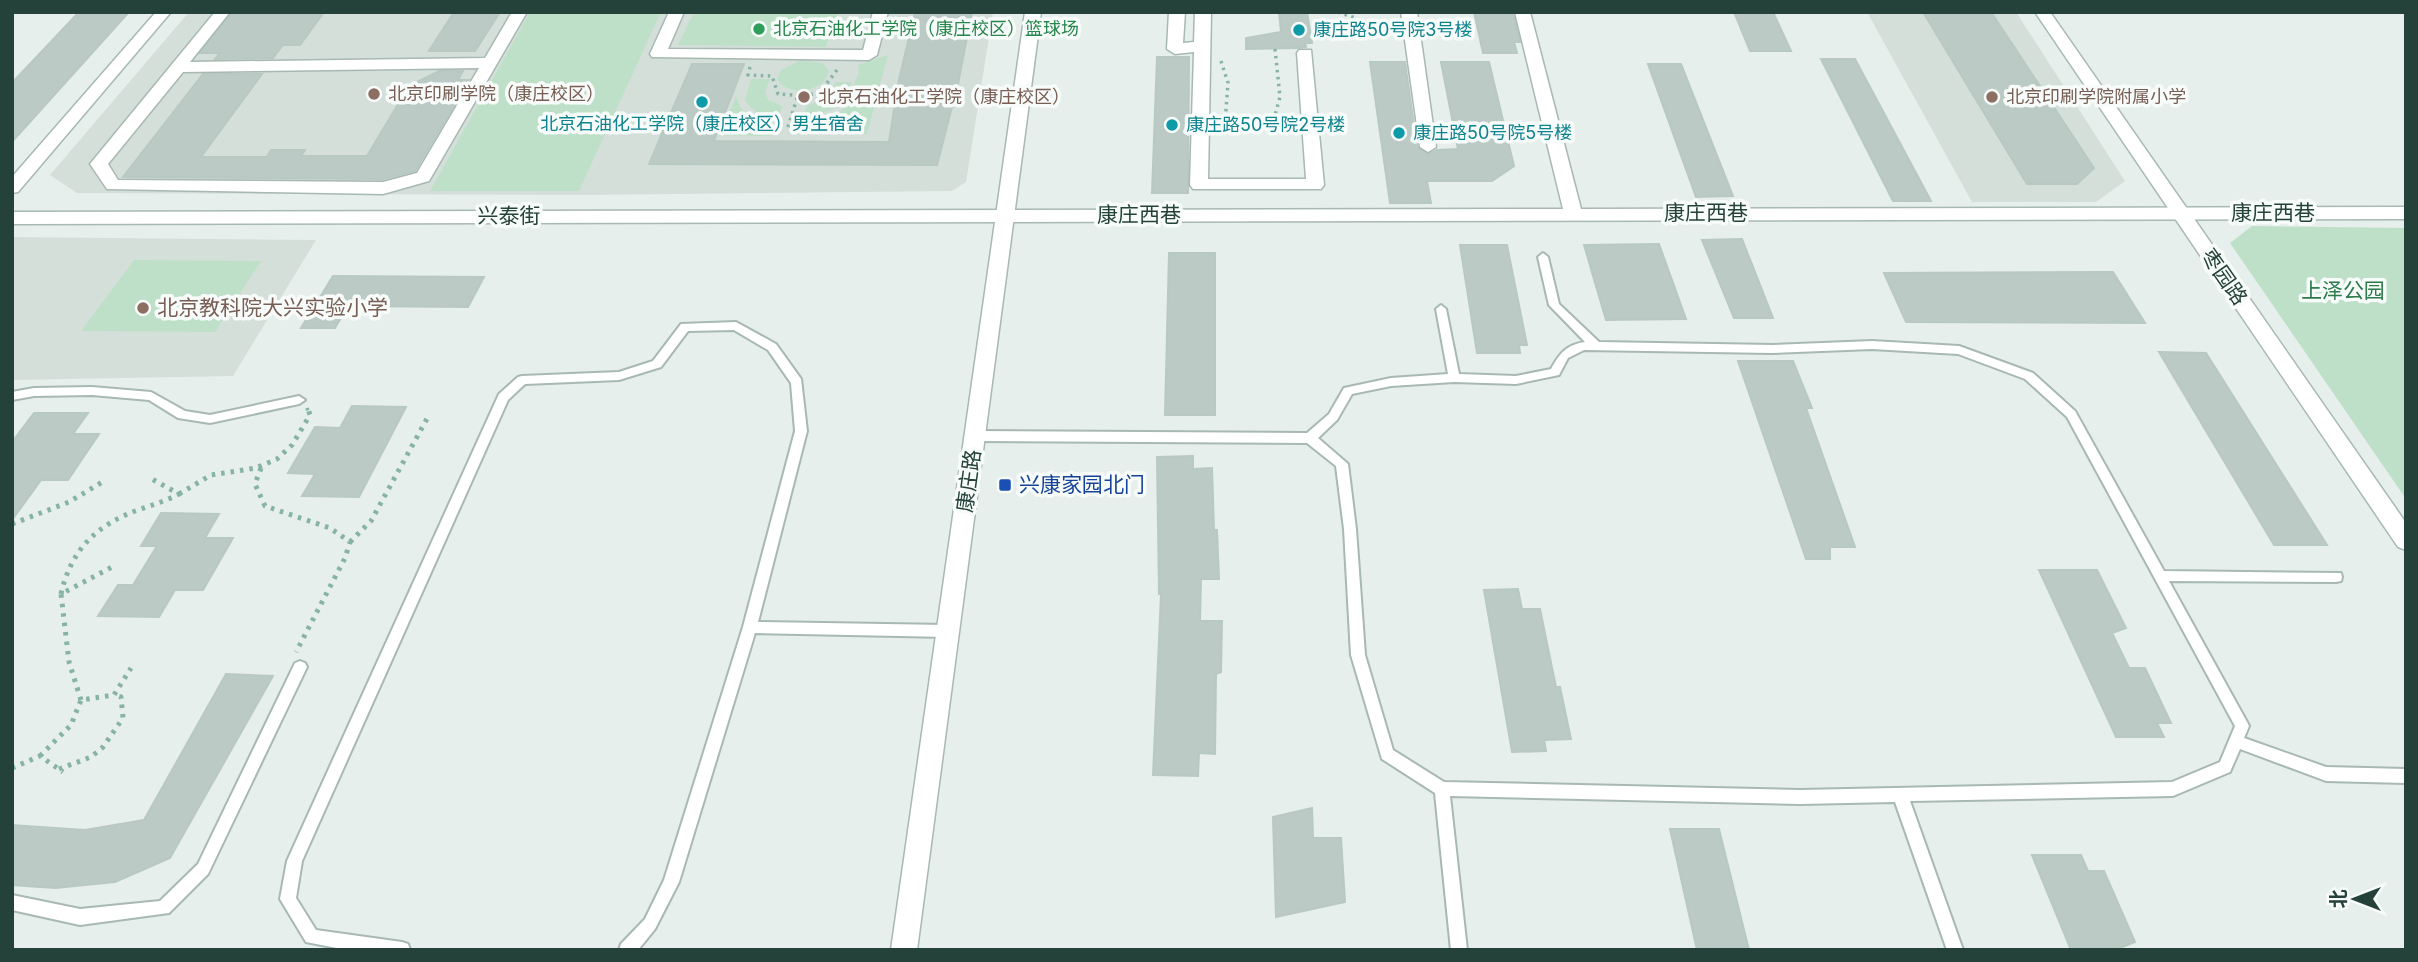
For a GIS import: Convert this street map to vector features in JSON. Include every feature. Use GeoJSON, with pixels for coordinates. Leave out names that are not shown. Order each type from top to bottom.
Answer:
{"type":"FeatureCollection","features":[{"type":"Feature","properties":{"kind":"street"},"geometry":{"type":"LineString","coordinates":[[12,188],[164,12]]}},
{"type":"Feature","properties":{"kind":"street"},"geometry":{"type":"LineString","coordinates":[[223,12],[99,164],[113,185],[383,188],[423,177],[520,12]]}},
{"type":"Feature","properties":{"kind":"street"},"geometry":{"type":"LineString","coordinates":[[677,12],[659,54],[869,55],[881,12]]}},
{"type":"Feature","properties":{"kind":"street","name":"康庄路"},"geometry":{"type":"LineString","coordinates":[[904,950],[1033,12]]}},
{"type":"Feature","properties":{"kind":"street"},"geometry":{"type":"LineString","coordinates":[[1177,12],[1175,49],[1202,46]]}},
{"type":"Feature","properties":{"kind":"street"},"geometry":{"type":"LineString","coordinates":[[1203,12],[1199,185],[1315,185],[1305,53]]}},
{"type":"Feature","properties":{"kind":"street"},"geometry":{"type":"LineString","coordinates":[[1409,12],[1428,147]]}},
{"type":"Feature","properties":{"kind":"street"},"geometry":{"type":"LineString","coordinates":[[1522,12],[1573,214]]}},
{"type":"Feature","properties":{"kind":"street","name":"枣园路"},"geometry":{"type":"LineString","coordinates":[[2042,12],[2406,541]]}},
{"type":"Feature","properties":{"kind":"street"},"geometry":{"type":"LineString","coordinates":[[179,67],[490,63]]}},
{"type":"Feature","properties":{"kind":"street","name":"康庄西巷"},"geometry":{"type":"LineString","coordinates":[[1006,215],[2406,213]]}},
{"type":"Feature","properties":{"kind":"street","name":"兴泰街"},"geometry":{"type":"LineString","coordinates":[[12,218],[1006,215]]}},
{"type":"Feature","properties":{"kind":"lane"},"geometry":{"type":"LineString","coordinates":[[1544,257],[1554,305],[1596,346]]}},
{"type":"Feature","properties":{"kind":"lane"},"geometry":{"type":"LineString","coordinates":[[1441,309],[1454,378]]}},
{"type":"Feature","properties":{"kind":"lane"},"geometry":{"type":"LineString","coordinates":[[402,950],[312,937],[288,899],[295,861],[503,397],[522,380],[618,376],[657,364],[685,327],[736,326],[772,347],[797,382],[801,430],[750,627],[671,882],[650,924],[627,950]]}},
{"type":"Feature","properties":{"kind":"lane"},"geometry":{"type":"LineString","coordinates":[[975,436],[1310,438],[1342,464],[1350,529],[1358,655],[1387,754],[1442,789],[1800,797],[2173,789],[2225,767],[2242,726],[2071,414],[2029,376],[1959,350],[1872,345],[1772,349],[1582,346],[1564,355],[1555,372],[1516,380],[1454,378],[1391,382],[1348,391],[1333,417],[1310,438]]}},
{"type":"Feature","properties":{"kind":"lane"},"geometry":{"type":"LineString","coordinates":[[12,396],[34,392],[92,391],[151,396],[182,415],[210,419],[299,400]]}},
{"type":"Feature","properties":{"kind":"lane"},"geometry":{"type":"LineString","coordinates":[[2160,576],[2336,577]]}},
{"type":"Feature","properties":{"kind":"lane"},"geometry":{"type":"LineString","coordinates":[[750,627],[947,631]]}},
{"type":"Feature","properties":{"kind":"lane"},"geometry":{"type":"LineString","coordinates":[[12,902],[80,917],[164,908],[203,869],[295,664]]}},
{"type":"Feature","properties":{"kind":"lane"},"geometry":{"type":"LineString","coordinates":[[2236,741],[2326,774],[2406,776]]}},
{"type":"Feature","properties":{"kind":"lane"},"geometry":{"type":"LineString","coordinates":[[1442,789],[1459,950]]}},
{"type":"Feature","properties":{"kind":"lane"},"geometry":{"type":"LineString","coordinates":[[1900,795],[1955,950]]}},
{"type":"Feature","properties":{"kind":"path"},"geometry":{"type":"LineString","coordinates":[[1338,12],[1350,18],[1382,25],[1392,22],[1394,12]]}},
{"type":"Feature","properties":{"kind":"path"},"geometry":{"type":"LineString","coordinates":[[1202,46],[1209,48],[1227,70],[1229,87],[1225,122],[1236,131],[1272,126],[1279,113],[1281,97],[1275,48]]}},
{"type":"Feature","properties":{"kind":"path"},"geometry":{"type":"LineString","coordinates":[[754,56],[748,75],[772,76],[778,94],[797,98],[818,93],[831,85],[840,55]]}},
{"type":"Feature","properties":{"kind":"path"},"geometry":{"type":"LineString","coordinates":[[788,127],[797,98]]}},
{"type":"Feature","properties":{"kind":"path"},"geometry":{"type":"LineString","coordinates":[[12,768],[40,756],[62,739],[75,721],[81,700],[69,662],[61,594],[65,570],[77,549],[96,532],[130,513],[187,492],[214,473],[261,468],[280,457],[297,442],[310,415],[304,402],[299,400]]}},
{"type":"Feature","properties":{"kind":"path"},"geometry":{"type":"LineString","coordinates":[[295,664],[350,542],[371,521],[429,415]]}},
{"type":"Feature","properties":{"kind":"path"},"geometry":{"type":"LineString","coordinates":[[261,468],[254,484],[265,506],[330,528],[350,542]]}},
{"type":"Feature","properties":{"kind":"path"},"geometry":{"type":"LineString","coordinates":[[150,478],[179,494]]}},
{"type":"Feature","properties":{"kind":"path"},"geometry":{"type":"LineString","coordinates":[[12,524],[69,502],[104,481]]}},
{"type":"Feature","properties":{"kind":"path"},"geometry":{"type":"LineString","coordinates":[[61,594],[112,567]]}},
{"type":"Feature","properties":{"kind":"path"},"geometry":{"type":"LineString","coordinates":[[114,695],[131,668]]}},
{"type":"Feature","properties":{"kind":"path"},"geometry":{"type":"LineString","coordinates":[[40,756],[61,771],[65,764],[97,754],[123,718],[121,697],[114,695],[81,700]]}},
{"type":"Feature","properties":{"kind":"shaded area"},"geometry":{"type":"Polygon","coordinates":[[[189,12],[993,12],[966,182],[952,191],[583,195],[77,193],[50,175],[189,12]]]}},
{"type":"Feature","properties":{"kind":"shaded area","name":"北京印刷学院附属小学"},"geometry":{"type":"Polygon","coordinates":[[[1867,12],[2016,12],[2125,181],[2096,202],[1972,202],[1867,12]]]}},
{"type":"Feature","properties":{"kind":"shaded area","name":"北京教科院大兴实验小学"},"geometry":{"type":"Polygon","coordinates":[[[12,237],[316,240],[233,376],[12,380],[12,237]]]}},
{"type":"Feature","properties":{"kind":"green space"},"geometry":{"type":"Polygon","coordinates":[[[530,12],[661,12],[579,191],[430,191],[530,12]]]}},
{"type":"Feature","properties":{"kind":"green space","name":"北京石油化工学院（康庄校区）篮球场"},"geometry":{"type":"Polygon","coordinates":[[[694,12],[838,12],[826,47],[678,45],[694,12]]]}},
{"type":"Feature","properties":{"kind":"green space"},"geometry":{"type":"Polygon","coordinates":[[[888,55],[867,134],[807,133],[842,110],[859,73],[858,65],[888,55]]]}},
{"type":"Feature","properties":{"kind":"green space"},"geometry":{"type":"Polygon","coordinates":[[[801,60],[823,63],[829,71],[826,78],[821,84],[806,90],[789,89],[782,85],[777,79],[781,70],[801,60]]]}},
{"type":"Feature","properties":{"kind":"green space"},"geometry":{"type":"Polygon","coordinates":[[[751,79],[770,79],[765,93],[768,100],[783,106],[777,118],[759,113],[745,100],[751,79]]]}},
{"type":"Feature","properties":{"kind":"green space"},"geometry":{"type":"Polygon","coordinates":[[[836,82],[852,82],[836,108],[802,120],[807,106],[825,98],[836,82]]]}},
{"type":"Feature","properties":{"kind":"green space"},"geometry":{"type":"Polygon","coordinates":[[[736,96],[750,116],[773,127],[770,136],[720,135],[736,96]]]}},
{"type":"Feature","properties":{"kind":"green space","name":"上泽公园"},"geometry":{"type":"Polygon","coordinates":[[[2252,226],[2406,228],[2406,499],[2230,243],[2252,226]]]}},
{"type":"Feature","properties":{"kind":"green space"},"geometry":{"type":"Polygon","coordinates":[[[134,260],[261,261],[215,332],[81,331],[134,260]]]}},
{"type":"Feature","properties":{"kind":"building"},"geometry":{"type":"Polygon","coordinates":[[[79,12],[129,12],[12,142],[12,83],[79,12]]]}},
{"type":"Feature","properties":{"kind":"building"},"geometry":{"type":"Polygon","coordinates":[[[232,12],[324,12],[300,45],[283,45],[273,58],[215,59],[220,53],[200,53],[232,12]]]}},
{"type":"Feature","properties":{"kind":"building"},"geometry":{"type":"Polygon","coordinates":[[[454,12],[500,12],[475,51],[429,51],[454,12]]]}},
{"type":"Feature","properties":{"kind":"building"},"geometry":{"type":"Polygon","coordinates":[[[915,12],[972,12],[958,84],[937,165],[649,164],[692,64],[744,64],[714,141],[889,142],[898,84],[915,12]]]}},
{"type":"Feature","properties":{"kind":"building","name":"康庄路50号院3号楼"},"geometry":{"type":"Polygon","coordinates":[[[1279,12],[1307,12],[1312,43],[1305,43],[1306,47],[1297,48],[1246,49],[1246,38],[1281,32],[1279,12]]]}},
{"type":"Feature","properties":{"kind":"building"},"geometry":{"type":"Polygon","coordinates":[[[1474,12],[1513,12],[1520,42],[1514,42],[1517,53],[1483,53],[1474,12]]]}},
{"type":"Feature","properties":{"kind":"building"},"geometry":{"type":"Polygon","coordinates":[[[1734,12],[1773,12],[1791,51],[1750,51],[1734,12]]]}},
{"type":"Feature","properties":{"kind":"building"},"geometry":{"type":"Polygon","coordinates":[[[1923,12],[1991,12],[2094,168],[2077,184],[2027,184],[1923,12]]]}},
{"type":"Feature","properties":{"kind":"building","name":"康庄路50号院2号楼"},"geometry":{"type":"Polygon","coordinates":[[[1157,57],[1189,57],[1188,193],[1152,193],[1157,57]]]}},
{"type":"Feature","properties":{"kind":"building"},"geometry":{"type":"Polygon","coordinates":[[[1821,59],[1855,59],[1931,201],[1893,201],[1821,59]]]}},
{"type":"Feature","properties":{"kind":"building"},"geometry":{"type":"Polygon","coordinates":[[[1370,62],[1405,62],[1417,147],[1429,154],[1437,150],[1458,149],[1441,62],[1489,62],[1514,166],[1492,181],[1427,181],[1431,203],[1390,203],[1370,62]]]}},
{"type":"Feature","properties":{"kind":"building"},"geometry":{"type":"Polygon","coordinates":[[[1648,64],[1681,64],[1733,196],[1696,197],[1648,64]]]}},
{"type":"Feature","properties":{"kind":"building"},"geometry":{"type":"Polygon","coordinates":[[[439,71],[463,71],[458,80],[469,80],[415,171],[383,179],[123,177],[203,74],[262,74],[201,157],[267,157],[271,150],[305,150],[301,156],[367,156],[409,86],[439,71]]]}},
{"type":"Feature","properties":{"kind":"building"},"geometry":{"type":"Polygon","coordinates":[[[1742,239],[1773,318],[1734,318],[1702,240],[1742,239]]]}},
{"type":"Feature","properties":{"kind":"building"},"geometry":{"type":"Polygon","coordinates":[[[1659,244],[1686,319],[1606,320],[1584,245],[1659,244]]]}},
{"type":"Feature","properties":{"kind":"building"},"geometry":{"type":"Polygon","coordinates":[[[1460,245],[1507,245],[1527,345],[1519,345],[1520,353],[1477,353],[1460,245]]]}},
{"type":"Feature","properties":{"kind":"building"},"geometry":{"type":"Polygon","coordinates":[[[1169,253],[1215,253],[1215,415],[1165,415],[1169,253]]]}},
{"type":"Feature","properties":{"kind":"building"},"geometry":{"type":"Polygon","coordinates":[[[2113,272],[2145,323],[1906,322],[1884,273],[2113,272]]]}},
{"type":"Feature","properties":{"kind":"building"},"geometry":{"type":"Polygon","coordinates":[[[333,276],[484,277],[468,307],[348,306],[335,328],[301,328],[333,276]]]}},
{"type":"Feature","properties":{"kind":"building"},"geometry":{"type":"Polygon","coordinates":[[[2159,352],[2206,353],[2327,545],[2274,545],[2159,352]]]}},
{"type":"Feature","properties":{"kind":"building"},"geometry":{"type":"Polygon","coordinates":[[[1738,361],[1793,361],[1812,408],[1806,408],[1855,547],[1830,547],[1830,559],[1806,559],[1738,361]]]}},
{"type":"Feature","properties":{"kind":"building"},"geometry":{"type":"Polygon","coordinates":[[[352,406],[406,407],[359,497],[302,496],[315,474],[288,473],[315,427],[340,428],[352,406]]]}},
{"type":"Feature","properties":{"kind":"building"},"geometry":{"type":"Polygon","coordinates":[[[34,413],[88,413],[73,434],[99,434],[68,480],[41,480],[12,520],[12,442],[34,413]]]}},
{"type":"Feature","properties":{"kind":"building"},"geometry":{"type":"Polygon","coordinates":[[[1193,456],[1193,469],[1212,468],[1214,530],[1217,530],[1219,579],[1201,579],[1200,621],[1222,621],[1221,672],[1216,674],[1215,754],[1199,753],[1198,776],[1153,775],[1161,594],[1157,457],[1193,456]]]}},
{"type":"Feature","properties":{"kind":"building"},"geometry":{"type":"Polygon","coordinates":[[[161,513],[219,514],[205,538],[233,538],[203,590],[175,590],[159,617],[98,616],[118,585],[133,585],[157,546],[141,546],[161,513]]]}},
{"type":"Feature","properties":{"kind":"building"},"geometry":{"type":"Polygon","coordinates":[[[2039,570],[2097,570],[2126,628],[2112,633],[2129,668],[2145,668],[2171,723],[2157,723],[2164,737],[2116,737],[2039,570]]]}},
{"type":"Feature","properties":{"kind":"building"},"geometry":{"type":"Polygon","coordinates":[[[1518,589],[1522,609],[1540,609],[1556,687],[1560,687],[1571,739],[1544,740],[1546,751],[1512,752],[1484,590],[1518,589]]]}},
{"type":"Feature","properties":{"kind":"building"},"geometry":{"type":"Polygon","coordinates":[[[226,674],[273,676],[170,858],[115,882],[55,888],[12,885],[12,825],[85,830],[144,820],[226,674]]]}},
{"type":"Feature","properties":{"kind":"building"},"geometry":{"type":"Polygon","coordinates":[[[1312,808],[1313,838],[1341,838],[1345,902],[1276,917],[1273,817],[1312,808]]]}},
{"type":"Feature","properties":{"kind":"building"},"geometry":{"type":"Polygon","coordinates":[[[1670,829],[1719,829],[1749,950],[1697,950],[1670,829]]]}},
{"type":"Feature","properties":{"kind":"building"},"geometry":{"type":"Polygon","coordinates":[[[2032,855],[2081,855],[2088,871],[2104,871],[2135,942],[2115,950],[2071,950],[2032,855]]]}},
{"type":"Feature","properties":{"kind":"place","name":"北京石油化工学院（康庄校区）篮球场"},"geometry":{"type":"Point","coordinates":[759,29]}},
{"type":"Feature","properties":{"kind":"place","name":"康庄路50号院3号楼"},"geometry":{"type":"Point","coordinates":[1299,30]}},
{"type":"Feature","properties":{"kind":"place","name":"北京印刷学院（康庄校区）"},"geometry":{"type":"Point","coordinates":[374,94]}},
{"type":"Feature","properties":{"kind":"place","name":"北京石油化工学院（康庄校区）"},"geometry":{"type":"Point","coordinates":[804,97]}},
{"type":"Feature","properties":{"kind":"place","name":"北京印刷学院附属小学"},"geometry":{"type":"Point","coordinates":[1992,97]}},
{"type":"Feature","properties":{"kind":"place","name":"北京石油化工学院（康庄校区）男生宿舍"},"geometry":{"type":"Point","coordinates":[702,102]}},
{"type":"Feature","properties":{"kind":"place","name":"康庄路50号院2号楼"},"geometry":{"type":"Point","coordinates":[1172,125]}},
{"type":"Feature","properties":{"kind":"place","name":"康庄路50号院5号楼"},"geometry":{"type":"Point","coordinates":[1399,133]}},
{"type":"Feature","properties":{"kind":"place","name":"北京教科院大兴实验小学"},"geometry":{"type":"Point","coordinates":[143,308]}},
{"type":"Feature","properties":{"kind":"place","name":"兴康家园北门"},"geometry":{"type":"Point","coordinates":[1005,485]}}]}
